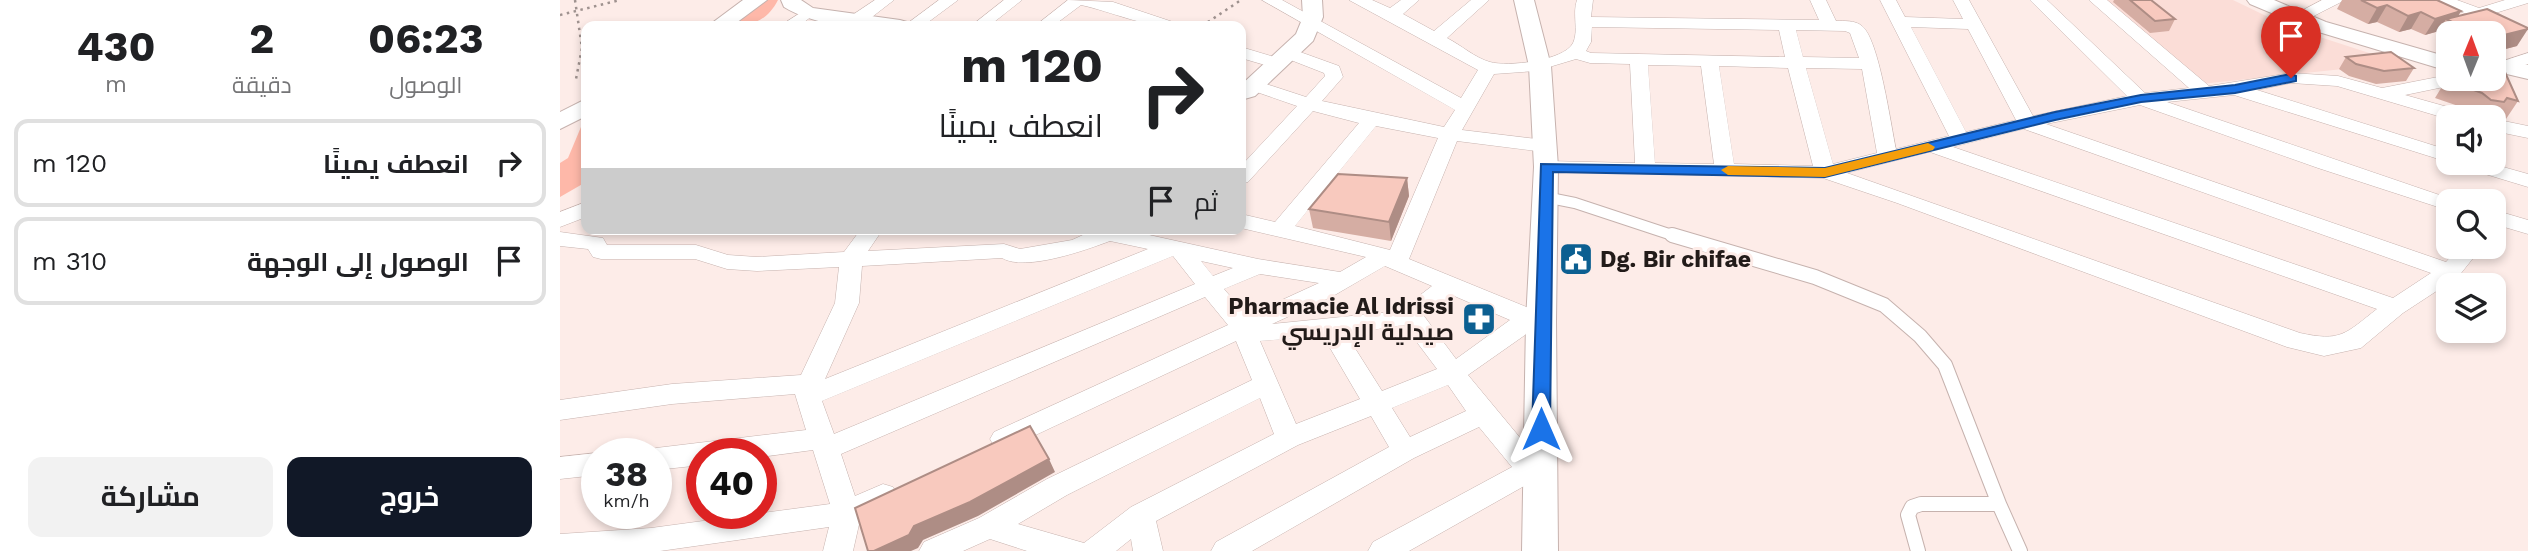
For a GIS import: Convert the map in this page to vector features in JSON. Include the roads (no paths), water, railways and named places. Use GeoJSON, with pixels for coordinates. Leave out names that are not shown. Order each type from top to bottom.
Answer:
{"type":"FeatureCollection","features":[{"type":"Feature","properties":{"kind":"street"},"geometry":{"type":"LineString","coordinates":[[726,21],[757,0]]}},
{"type":"Feature","properties":{"kind":"street"},"geometry":{"type":"LineString","coordinates":[[857,20],[886,0]]}},
{"type":"Feature","properties":{"kind":"street"},"geometry":{"type":"LineString","coordinates":[[919,21],[950,0]]}},
{"type":"Feature","properties":{"kind":"street"},"geometry":{"type":"LineString","coordinates":[[986,21],[1014,0]]}},
{"type":"Feature","properties":{"kind":"street"},"geometry":{"type":"LineString","coordinates":[[1050,21],[1078,0],[1153,21]]}},
{"type":"Feature","properties":{"kind":"street"},"geometry":{"type":"LineString","coordinates":[[1270,0],[1465,108]]}},
{"type":"Feature","properties":{"kind":"street"},"geometry":{"type":"LineString","coordinates":[[1248,89],[1302,42],[1311,24],[1312,0]]}},
{"type":"Feature","properties":{"kind":"street"},"geometry":{"type":"LineString","coordinates":[[1357,0],[1392,15],[1488,68],[1540,66],[1557,62],[1574,53],[1582,40],[1583,22],[1580,9],[1585,0]]}},
{"type":"Feature","properties":{"kind":"street"},"geometry":{"type":"LineString","coordinates":[[1392,15],[1411,0]]}},
{"type":"Feature","properties":{"kind":"street"},"geometry":{"type":"LineString","coordinates":[[1435,38],[1481,0]]}},
{"type":"Feature","properties":{"kind":"street"},"geometry":{"type":"LineString","coordinates":[[1524,0],[1540,66],[1546,157],[1545,197],[1533,319],[1540,551]]}},
{"type":"Feature","properties":{"kind":"street"},"geometry":{"type":"LineString","coordinates":[[1818,0],[1830,27]]}},
{"type":"Feature","properties":{"kind":"street"},"geometry":{"type":"LineString","coordinates":[[1888,0],[1960,139]]}},
{"type":"Feature","properties":{"kind":"street"},"geometry":{"type":"LineString","coordinates":[[1961,0],[2028,124],[2450,272]]}},
{"type":"Feature","properties":{"kind":"street"},"geometry":{"type":"LineString","coordinates":[[2038,0],[2141,99],[2325,164],[2436,199]]}},
{"type":"Feature","properties":{"kind":"street"},"geometry":{"type":"LineString","coordinates":[[2097,0],[2206,93]]}},
{"type":"Feature","properties":{"kind":"street"},"geometry":{"type":"LineString","coordinates":[[2257,0],[2436,49]]}},
{"type":"Feature","properties":{"kind":"street"},"geometry":{"type":"LineString","coordinates":[[2299,10],[2337,0]]}},
{"type":"Feature","properties":{"kind":"street"},"geometry":{"type":"LineString","coordinates":[[2441,0],[2490,21]]}},
{"type":"Feature","properties":{"kind":"street"},"geometry":{"type":"LineString","coordinates":[[2472,13],[2484,13],[2522,0]]}},
{"type":"Feature","properties":{"kind":"street"},"geometry":{"type":"LineString","coordinates":[[790,21],[797,4],[864,21]]}},
{"type":"Feature","properties":{"kind":"street"},"geometry":{"type":"LineString","coordinates":[[2299,10],[2436,60]]}},
{"type":"Feature","properties":{"kind":"street"},"geometry":{"type":"LineString","coordinates":[[1113,21],[1124,11]]}},
{"type":"Feature","properties":{"kind":"street"},"geometry":{"type":"LineString","coordinates":[[1583,22],[1848,26],[1857,30],[1870,64],[1887,156]]}},
{"type":"Feature","properties":{"kind":"street"},"geometry":{"type":"LineString","coordinates":[[1900,22],[1975,24]]}},
{"type":"Feature","properties":{"kind":"street"},"geometry":{"type":"LineString","coordinates":[[1786,26],[1825,172]]}},
{"type":"Feature","properties":{"kind":"street"},"geometry":{"type":"LineString","coordinates":[[1246,53],[1326,66],[1335,74],[1246,173]]}},
{"type":"Feature","properties":{"kind":"street"},"geometry":{"type":"LineString","coordinates":[[1574,53],[1590,58],[1639,60],[1870,64]]}},
{"type":"Feature","properties":{"kind":"street"},"geometry":{"type":"LineString","coordinates":[[2506,66],[2528,58]]}},
{"type":"Feature","properties":{"kind":"street"},"geometry":{"type":"LineString","coordinates":[[1639,60],[1645,168]]}},
{"type":"Feature","properties":{"kind":"street"},"geometry":{"type":"LineString","coordinates":[[1709,60],[1725,170]]}},
{"type":"Feature","properties":{"kind":"street"},"geometry":{"type":"LineString","coordinates":[[980,450],[1391,259],[1449,136],[1488,68]]}},
{"type":"Feature","properties":{"kind":"street"},"geometry":{"type":"LineString","coordinates":[[2506,70],[2528,72]]}},
{"type":"Feature","properties":{"kind":"street"},"geometry":{"type":"LineString","coordinates":[[2506,73],[2528,82]]}},
{"type":"Feature","properties":{"kind":"street"},"geometry":{"type":"LineString","coordinates":[[1248,89],[1308,106],[1546,157],[1645,168],[1825,172],[2141,99],[2235,89],[2291,78],[2338,81],[2436,110]]}},
{"type":"Feature","properties":{"kind":"street"},"geometry":{"type":"LineString","coordinates":[[2382,94],[2436,83]]}},
{"type":"Feature","properties":{"kind":"street"},"geometry":{"type":"LineString","coordinates":[[2235,89],[2436,152]]}},
{"type":"Feature","properties":{"kind":"street"},"geometry":{"type":"LineString","coordinates":[[560,122],[581,109]]}},
{"type":"Feature","properties":{"kind":"street"},"geometry":{"type":"LineString","coordinates":[[1281,229],[1371,120]]}},
{"type":"Feature","properties":{"kind":"street"},"geometry":{"type":"LineString","coordinates":[[2506,127],[2528,132]]}},
{"type":"Feature","properties":{"kind":"street"},"geometry":{"type":"LineString","coordinates":[[1931,146],[2395,307]]}},
{"type":"Feature","properties":{"kind":"street"},"geometry":{"type":"LineString","coordinates":[[1825,172],[2315,346],[2329,347],[2352,342],[2395,307],[2450,272],[2461,259]]}},
{"type":"Feature","properties":{"kind":"street"},"geometry":{"type":"LineString","coordinates":[[2506,174],[2528,181]]}},
{"type":"Feature","properties":{"kind":"street"},"geometry":{"type":"LineString","coordinates":[[560,220],[581,211]]}},
{"type":"Feature","properties":{"kind":"street"},"geometry":{"type":"LineString","coordinates":[[2506,221],[2528,227]]}},
{"type":"Feature","properties":{"kind":"street"},"geometry":{"type":"LineString","coordinates":[[1246,223],[1355,245],[1533,319]]}},
{"type":"Feature","properties":{"kind":"street"},"geometry":{"type":"LineString","coordinates":[[838,551],[847,513],[823,444],[809,390],[847,303],[851,259],[868,235]]}},
{"type":"Feature","properties":{"kind":"street"},"geometry":{"type":"LineString","coordinates":[[560,239],[595,243],[601,252],[696,252],[741,264],[1004,251],[1009,251],[1011,256],[1020,256],[1076,246],[1094,235]]}},
{"type":"Feature","properties":{"kind":"street"},"geometry":{"type":"LineString","coordinates":[[1117,235],[1258,266],[1344,280]]}},
{"type":"Feature","properties":{"kind":"street"},"geometry":{"type":"LineString","coordinates":[[1176,249],[1211,286],[1243,327],[1289,438]]}},
{"type":"Feature","properties":{"kind":"street"},"geometry":{"type":"LineString","coordinates":[[560,410],[671,394],[809,390],[1176,249]]}},
{"type":"Feature","properties":{"kind":"street"},"geometry":{"type":"LineString","coordinates":[[777,448],[823,444],[1258,266]]}},
{"type":"Feature","properties":{"kind":"street"},"geometry":{"type":"LineString","coordinates":[[1243,327],[1264,333],[1331,329],[1410,315],[1449,285]]}},
{"type":"Feature","properties":{"kind":"street"},"geometry":{"type":"LineString","coordinates":[[1410,315],[1483,414],[1536,477]]}},
{"type":"Feature","properties":{"kind":"street"},"geometry":{"type":"LineString","coordinates":[[1095,551],[1141,515],[1289,438],[1453,373],[1533,319]]}},
{"type":"Feature","properties":{"kind":"street"},"geometry":{"type":"LineString","coordinates":[[1331,329],[1405,451]]}},
{"type":"Feature","properties":{"kind":"street"},"geometry":{"type":"LineString","coordinates":[[934,551],[989,526],[1057,487],[1266,384]]}},
{"type":"Feature","properties":{"kind":"street"},"geometry":{"type":"LineString","coordinates":[[1226,551],[1405,451],[1483,414]]}},
{"type":"Feature","properties":{"kind":"street"},"geometry":{"type":"LineString","coordinates":[[560,468],[581,466]]}},
{"type":"Feature","properties":{"kind":"street"},"geometry":{"type":"LineString","coordinates":[[1383,551],[1536,477]]}},
{"type":"Feature","properties":{"kind":"street"},"geometry":{"type":"LineString","coordinates":[[560,546],[651,540],[847,513],[907,484]]}},
{"type":"Feature","properties":{"kind":"street"},"geometry":{"type":"LineString","coordinates":[[1141,515],[1148,551]]}},
{"type":"Feature","properties":{"kind":"street"},"geometry":{"type":"LineString","coordinates":[[989,526],[1057,550]]}},
{"type":"Feature","properties":{"kind":"lane"},"geometry":{"type":"LineString","coordinates":[[1545,197],[1575,202],[1624,221],[1815,277],[1884,305],[1920,336],[1945,365],[2020,551]]}},
{"type":"Feature","properties":{"kind":"lane"},"geometry":{"type":"LineString","coordinates":[[1918,551],[1909,514],[1912,507],[1921,504],[1999,503]]}},
{"type":"Feature","properties":{"kind":"place","name":"Dg. Bir chifae"},"geometry":{"type":"Point","coordinates":[1576,259]}},
{"type":"Feature","properties":{"kind":"place","name":"Pharmacie Al Idrissi صيدلية الإدريسي"},"geometry":{"type":"Point","coordinates":[1479,319]}}]}
